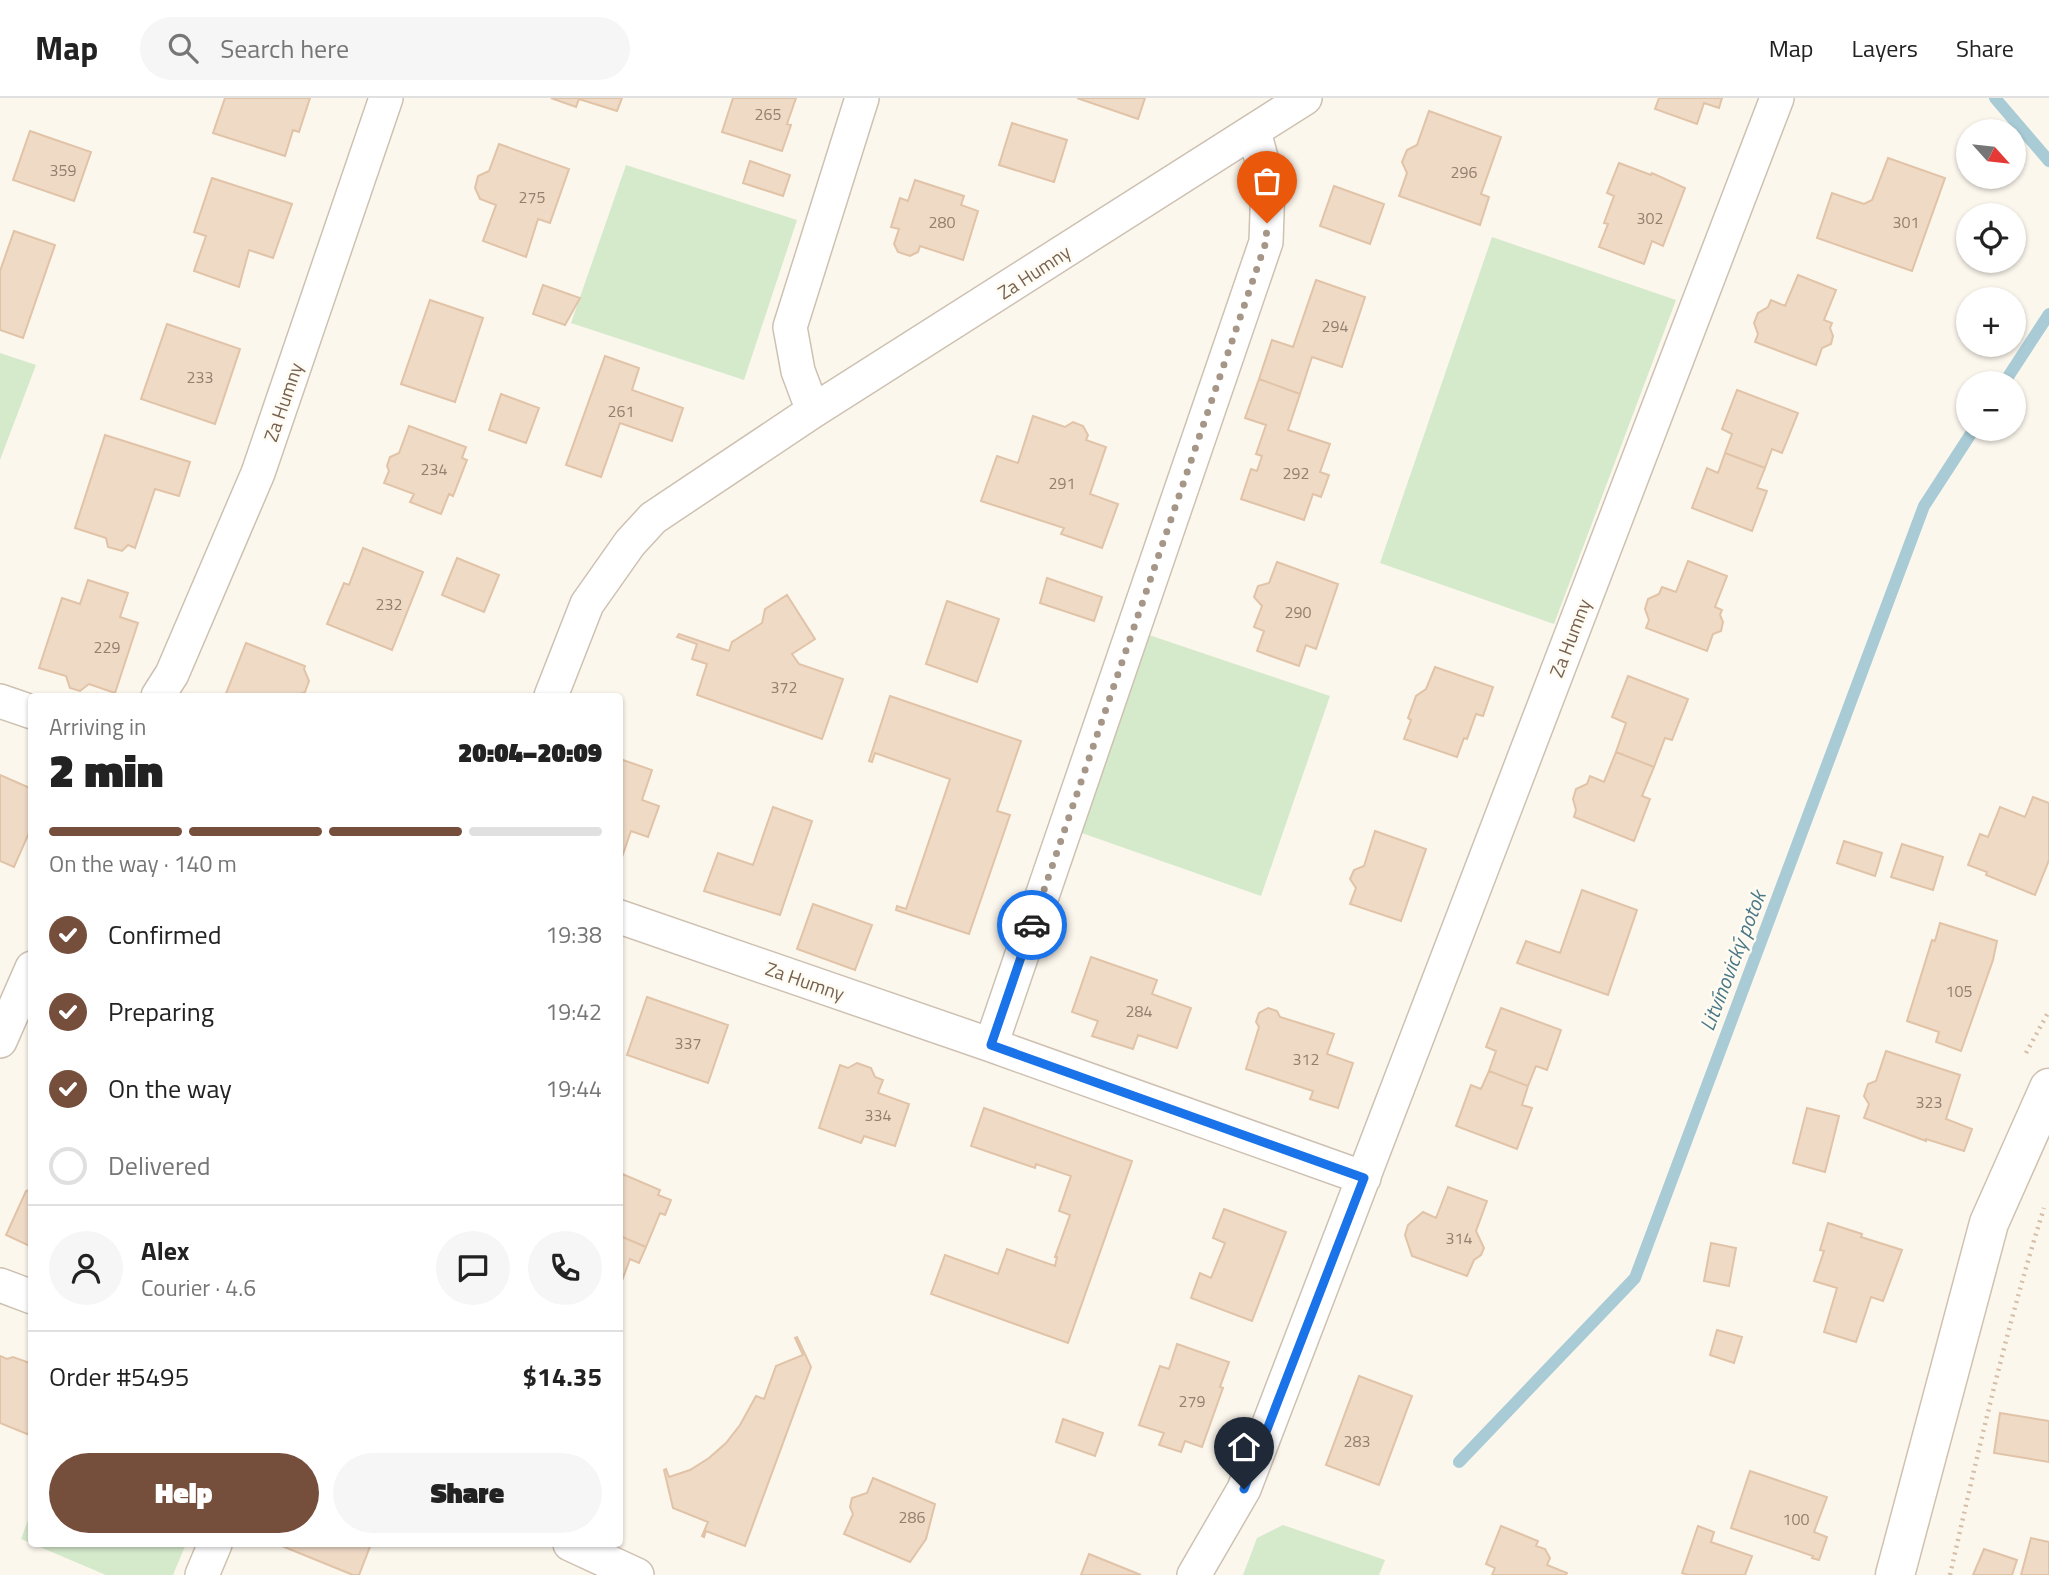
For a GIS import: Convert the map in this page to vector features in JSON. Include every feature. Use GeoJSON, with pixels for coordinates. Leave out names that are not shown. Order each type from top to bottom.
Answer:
{"type":"FeatureCollection","features":[{"type":"Feature","properties":{"kind":"street","name":"Za Humny"},"geometry":{"type":"LineString","coordinates":[[160,693],[172,674],[258,473],[386,98]]}},
{"type":"Feature","properties":{"kind":"street"},"geometry":{"type":"LineString","coordinates":[[813,411],[798,371],[790,327],[862,98]]}},
{"type":"Feature","properties":{"kind":"street","name":"Za Humny"},"geometry":{"type":"LineString","coordinates":[[552,693],[587,604],[616,562],[653,518],[813,411],[1305,98]]}},
{"type":"Feature","properties":{"kind":"street","name":"Za Humny"},"geometry":{"type":"LineString","coordinates":[[1194,1575],[1244,1489],[1777,98]]}},
{"type":"Feature","properties":{"kind":"street"},"geometry":{"type":"LineString","coordinates":[[991,1045],[1266,242],[1268,184],[1254,131]]}},
{"type":"Feature","properties":{"kind":"street"},"geometry":{"type":"LineString","coordinates":[[0,701],[28,711]]}},
{"type":"Feature","properties":{"kind":"street","name":"Za Humny"},"geometry":{"type":"LineString","coordinates":[[623,918],[1364,1178]]}},
{"type":"Feature","properties":{"kind":"street"},"geometry":{"type":"LineString","coordinates":[[0,1041],[28,977]]}},
{"type":"Feature","properties":{"kind":"street"},"geometry":{"type":"LineString","coordinates":[[1895,1575],[1989,1223],[2049,1088]]}},
{"type":"Feature","properties":{"kind":"street"},"geometry":{"type":"LineString","coordinates":[[0,1285],[28,1296]]}},
{"type":"Feature","properties":{"kind":"street"},"geometry":{"type":"LineString","coordinates":[[202,1575],[214,1547]]}},
{"type":"Feature","properties":{"kind":"street"},"geometry":{"type":"LineString","coordinates":[[576,1547],[637,1575]]}},
{"type":"Feature","properties":{"kind":"path"},"geometry":{"type":"LineString","coordinates":[[1950,1575],[2018,1290],[2045,1203]]}},
{"type":"Feature","properties":{"kind":"green space"},"geometry":{"type":"Polygon","coordinates":[[[626,165],[797,220],[744,380],[571,323],[626,165]]]}},
{"type":"Feature","properties":{"kind":"green space"},"geometry":{"type":"Polygon","coordinates":[[[1492,237],[1676,300],[1554,624],[1380,563],[1492,237]]]}},
{"type":"Feature","properties":{"kind":"green space"},"geometry":{"type":"Polygon","coordinates":[[[0,353],[36,365],[0,460],[0,353]]]}},
{"type":"Feature","properties":{"kind":"green space"},"geometry":{"type":"Polygon","coordinates":[[[1146,634],[1330,696],[1261,896],[1079,832],[1146,634]]]}},
{"type":"Feature","properties":{"kind":"green space"},"geometry":{"type":"Polygon","coordinates":[[[28,1520],[28,1542],[21,1539],[28,1520]]]}},
{"type":"Feature","properties":{"kind":"green space"},"geometry":{"type":"Polygon","coordinates":[[[1283,1525],[1385,1560],[1379,1575],[1243,1575],[1257,1538],[1283,1525]]]}},
{"type":"Feature","properties":{"kind":"green space"},"geometry":{"type":"Polygon","coordinates":[[[40,1547],[185,1547],[173,1575],[106,1575],[40,1547]]]}},
{"type":"Feature","properties":{"kind":"building"},"geometry":{"type":"Polygon","coordinates":[[[225,98],[310,98],[299,132],[293,130],[285,156],[213,133],[225,98]]]}},
{"type":"Feature","properties":{"kind":"building"},"geometry":{"type":"Polygon","coordinates":[[[551,98],[622,98],[617,111],[579,99],[576,107],[551,98]]]}},
{"type":"Feature","properties":{"kind":"building"},"geometry":{"type":"Polygon","coordinates":[[[733,98],[796,98],[782,151],[722,132],[733,98]]]}},
{"type":"Feature","properties":{"kind":"building"},"geometry":{"type":"Polygon","coordinates":[[[1077,98],[1145,98],[1138,119],[1077,98]]]}},
{"type":"Feature","properties":{"kind":"building"},"geometry":{"type":"Polygon","coordinates":[[[1659,98],[1722,98],[1719,108],[1704,103],[1697,124],[1655,109],[1659,98]]]}},
{"type":"Feature","properties":{"kind":"building"},"geometry":{"type":"Polygon","coordinates":[[[1429,111],[1501,137],[1481,194],[1489,197],[1480,225],[1399,196],[1407,173],[1402,162],[1407,150],[1417,145],[1429,111]]]}},
{"type":"Feature","properties":{"kind":"building"},"geometry":{"type":"Polygon","coordinates":[[[1012,123],[1067,140],[1054,182],[999,165],[1012,123]]]}},
{"type":"Feature","properties":{"kind":"building"},"geometry":{"type":"Polygon","coordinates":[[[30,131],[91,152],[74,201],[13,180],[30,131]]]}},
{"type":"Feature","properties":{"kind":"building"},"geometry":{"type":"Polygon","coordinates":[[[499,144],[569,169],[550,223],[538,219],[526,257],[483,241],[496,205],[480,199],[475,188],[478,176],[489,171],[499,144]]]}},
{"type":"Feature","properties":{"kind":"building"},"geometry":{"type":"Polygon","coordinates":[[[1888,158],[1945,178],[1912,271],[1817,238],[1832,193],[1864,204],[1872,200],[1888,158]]]}},
{"type":"Feature","properties":{"kind":"building"},"geometry":{"type":"Polygon","coordinates":[[[750,161],[790,175],[783,196],[743,183],[750,161]]]}},
{"type":"Feature","properties":{"kind":"building"},"geometry":{"type":"Polygon","coordinates":[[[1619,163],[1651,175],[1652,173],[1685,188],[1663,246],[1652,241],[1644,264],[1599,247],[1608,224],[1604,223],[1614,196],[1607,193],[1619,163]]]}},
{"type":"Feature","properties":{"kind":"building"},"geometry":{"type":"Polygon","coordinates":[[[212,178],[292,204],[273,258],[249,250],[239,287],[194,271],[206,236],[194,232],[212,178]]]}},
{"type":"Feature","properties":{"kind":"building"},"geometry":{"type":"Polygon","coordinates":[[[915,180],[964,196],[961,205],[978,211],[963,260],[920,246],[918,252],[910,256],[898,252],[894,244],[899,229],[891,227],[900,198],[908,201],[915,180]]]}},
{"type":"Feature","properties":{"kind":"building"},"geometry":{"type":"Polygon","coordinates":[[[1334,186],[1384,204],[1370,244],[1320,226],[1334,186]]]}},
{"type":"Feature","properties":{"kind":"building"},"geometry":{"type":"Polygon","coordinates":[[[14,231],[55,245],[23,338],[0,330],[0,271],[14,231]]]}},
{"type":"Feature","properties":{"kind":"building"},"geometry":{"type":"Polygon","coordinates":[[[1798,275],[1836,290],[1824,320],[1832,323],[1831,344],[1822,348],[1816,365],[1755,342],[1758,334],[1754,323],[1758,313],[1768,307],[1771,300],[1785,306],[1798,275]]]}},
{"type":"Feature","properties":{"kind":"building"},"geometry":{"type":"Polygon","coordinates":[[[1316,280],[1365,297],[1342,367],[1312,357],[1300,394],[1259,379],[1272,340],[1293,347],[1316,280]]]}},
{"type":"Feature","properties":{"kind":"building"},"geometry":{"type":"Polygon","coordinates":[[[543,285],[580,298],[565,325],[533,314],[543,285]]]}},
{"type":"Feature","properties":{"kind":"building"},"geometry":{"type":"Polygon","coordinates":[[[430,300],[483,318],[455,402],[401,384],[430,300]]]}},
{"type":"Feature","properties":{"kind":"building"},"geometry":{"type":"Polygon","coordinates":[[[167,324],[240,349],[215,424],[141,399],[167,324]]]}},
{"type":"Feature","properties":{"kind":"building"},"geometry":{"type":"Polygon","coordinates":[[[605,356],[639,368],[632,390],[683,408],[672,441],[620,423],[601,477],[566,465],[605,356]]]}},
{"type":"Feature","properties":{"kind":"building"},"geometry":{"type":"Polygon","coordinates":[[[1259,379],[1300,394],[1288,430],[1330,444],[1320,472],[1329,475],[1321,497],[1313,494],[1304,520],[1241,499],[1251,469],[1257,471],[1262,456],[1256,454],[1266,425],[1245,418],[1259,379]]]}},
{"type":"Feature","properties":{"kind":"building"},"geometry":{"type":"Polygon","coordinates":[[[1737,390],[1798,413],[1782,453],[1772,449],[1765,468],[1725,453],[1732,434],[1722,429],[1737,390]]]}},
{"type":"Feature","properties":{"kind":"building"},"geometry":{"type":"Polygon","coordinates":[[[501,394],[539,408],[526,443],[489,430],[501,394]]]}},
{"type":"Feature","properties":{"kind":"building"},"geometry":{"type":"Polygon","coordinates":[[[1033,416],[1065,427],[1073,422],[1083,426],[1088,435],[1086,440],[1106,447],[1090,494],[1118,504],[1102,548],[1061,534],[1064,528],[981,501],[997,456],[1018,463],[1033,416]]]}},
{"type":"Feature","properties":{"kind":"building"},"geometry":{"type":"Polygon","coordinates":[[[409,426],[466,447],[462,458],[467,460],[453,496],[449,494],[441,514],[410,502],[414,494],[384,483],[389,471],[387,466],[390,457],[399,453],[409,426]]]}},
{"type":"Feature","properties":{"kind":"building"},"geometry":{"type":"Polygon","coordinates":[[[105,435],[190,462],[179,496],[155,489],[135,548],[128,545],[122,551],[108,547],[106,538],[75,528],[105,435]]]}},
{"type":"Feature","properties":{"kind":"building"},"geometry":{"type":"Polygon","coordinates":[[[1725,453],[1765,468],[1757,488],[1767,491],[1752,531],[1692,508],[1707,468],[1718,473],[1725,453]]]}},
{"type":"Feature","properties":{"kind":"building"},"geometry":{"type":"Polygon","coordinates":[[[363,548],[423,572],[392,650],[327,624],[344,583],[349,585],[363,548]]]}},
{"type":"Feature","properties":{"kind":"building"},"geometry":{"type":"Polygon","coordinates":[[[457,558],[499,575],[484,612],[442,595],[457,558]]]}},
{"type":"Feature","properties":{"kind":"building"},"geometry":{"type":"Polygon","coordinates":[[[1688,561],[1727,576],[1715,607],[1722,610],[1721,631],[1713,634],[1707,651],[1646,628],[1649,620],[1645,609],[1648,599],[1659,594],[1662,587],[1676,592],[1688,561]]]}},
{"type":"Feature","properties":{"kind":"building"},"geometry":{"type":"Polygon","coordinates":[[[1277,562],[1338,584],[1316,649],[1306,645],[1299,666],[1257,651],[1264,631],[1254,627],[1262,606],[1254,597],[1258,586],[1269,583],[1277,562]]]}},
{"type":"Feature","properties":{"kind":"building"},"geometry":{"type":"Polygon","coordinates":[[[1047,578],[1102,597],[1094,621],[1040,603],[1047,578]]]}},
{"type":"Feature","properties":{"kind":"building"},"geometry":{"type":"Polygon","coordinates":[[[88,580],[128,593],[120,617],[138,623],[115,693],[89,684],[80,691],[70,688],[66,676],[39,668],[62,598],[80,604],[88,580]]]}},
{"type":"Feature","properties":{"kind":"building"},"geometry":{"type":"Polygon","coordinates":[[[787,595],[815,639],[792,654],[799,664],[843,679],[822,739],[697,695],[707,664],[692,659],[697,644],[677,637],[679,634],[729,651],[732,642],[762,623],[765,609],[787,595]]]}},
{"type":"Feature","properties":{"kind":"building"},"geometry":{"type":"Polygon","coordinates":[[[947,601],[999,619],[977,682],[926,664],[947,601]]]}},
{"type":"Feature","properties":{"kind":"building"},"geometry":{"type":"Polygon","coordinates":[[[246,643],[305,666],[309,681],[303,693],[226,693],[246,643]]]}},
{"type":"Feature","properties":{"kind":"building"},"geometry":{"type":"Polygon","coordinates":[[[1435,667],[1493,687],[1483,716],[1476,714],[1457,757],[1404,739],[1416,696],[1426,689],[1435,667]]]}},
{"type":"Feature","properties":{"kind":"building"},"geometry":{"type":"Polygon","coordinates":[[[1628,676],[1688,699],[1672,740],[1665,738],[1654,767],[1616,752],[1626,723],[1612,717],[1628,676]]]}},
{"type":"Feature","properties":{"kind":"building"},"geometry":{"type":"Polygon","coordinates":[[[890,696],[1021,741],[997,811],[1010,815],[969,934],[896,910],[897,906],[906,909],[950,779],[875,753],[872,762],[869,761],[890,696]]]}},
{"type":"Feature","properties":{"kind":"building"},"geometry":{"type":"Polygon","coordinates":[[[1616,752],[1654,767],[1642,796],[1650,799],[1634,841],[1574,817],[1576,810],[1573,799],[1576,789],[1587,784],[1590,776],[1604,782],[1616,752]]]}},
{"type":"Feature","properties":{"kind":"building"},"geometry":{"type":"Polygon","coordinates":[[[623,760],[652,770],[642,800],[659,806],[648,837],[631,831],[623,854],[623,760]]]}},
{"type":"Feature","properties":{"kind":"building"},"geometry":{"type":"Polygon","coordinates":[[[0,775],[28,787],[28,835],[14,867],[0,861],[0,775]]]}},
{"type":"Feature","properties":{"kind":"building"},"geometry":{"type":"Polygon","coordinates":[[[2033,797],[2049,803],[2049,860],[2035,895],[1968,865],[1980,834],[1988,837],[2000,807],[2025,817],[2033,797]]]}},
{"type":"Feature","properties":{"kind":"building"},"geometry":{"type":"Polygon","coordinates":[[[773,807],[812,821],[780,915],[704,891],[718,853],[753,865],[773,807]]]}},
{"type":"Feature","properties":{"kind":"building"},"geometry":{"type":"Polygon","coordinates":[[[1375,831],[1426,849],[1401,921],[1350,904],[1356,888],[1350,879],[1354,870],[1364,866],[1375,831]]]}},
{"type":"Feature","properties":{"kind":"building"},"geometry":{"type":"Polygon","coordinates":[[[1844,841],[1882,853],[1875,876],[1837,863],[1844,841]]]}},
{"type":"Feature","properties":{"kind":"building"},"geometry":{"type":"Polygon","coordinates":[[[1902,844],[1943,857],[1933,890],[1891,877],[1902,844]]]}},
{"type":"Feature","properties":{"kind":"building"},"geometry":{"type":"Polygon","coordinates":[[[1582,890],[1637,910],[1608,995],[1517,963],[1526,941],[1560,953],[1582,890]]]}},
{"type":"Feature","properties":{"kind":"building"},"geometry":{"type":"Polygon","coordinates":[[[813,904],[872,925],[855,970],[797,949],[813,904]]]}},
{"type":"Feature","properties":{"kind":"building"},"geometry":{"type":"Polygon","coordinates":[[[1940,923],[1997,941],[1993,960],[1961,1051],[1936,1042],[1939,1032],[1907,1021],[1932,940],[1935,941],[1940,923]]]}},
{"type":"Feature","properties":{"kind":"building"},"geometry":{"type":"Polygon","coordinates":[[[1091,957],[1157,980],[1152,994],[1191,1008],[1177,1048],[1138,1035],[1133,1049],[1092,1036],[1098,1021],[1072,1012],[1091,957]]]}},
{"type":"Feature","properties":{"kind":"building"},"geometry":{"type":"Polygon","coordinates":[[[647,997],[728,1025],[708,1083],[627,1055],[647,997]]]}},
{"type":"Feature","properties":{"kind":"building"},"geometry":{"type":"Polygon","coordinates":[[[1268,1008],[1277,1011],[1280,1017],[1334,1034],[1327,1054],[1353,1063],[1338,1108],[1310,1099],[1313,1091],[1246,1069],[1259,1027],[1256,1022],[1259,1013],[1268,1008]]]}},
{"type":"Feature","properties":{"kind":"building"},"geometry":{"type":"Polygon","coordinates":[[[1501,1008],[1561,1030],[1547,1070],[1536,1066],[1528,1086],[1489,1071],[1496,1051],[1486,1047],[1501,1008]]]}},
{"type":"Feature","properties":{"kind":"building"},"geometry":{"type":"Polygon","coordinates":[[[1886,1051],[1960,1075],[1946,1119],[1972,1129],[1964,1151],[1926,1141],[1864,1118],[1869,1104],[1864,1096],[1868,1084],[1876,1081],[1886,1051]]]}},
{"type":"Feature","properties":{"kind":"building"},"geometry":{"type":"Polygon","coordinates":[[[857,1063],[871,1068],[875,1077],[883,1080],[878,1093],[909,1104],[895,1146],[864,1136],[861,1143],[819,1128],[840,1065],[848,1068],[857,1063]]]}},
{"type":"Feature","properties":{"kind":"building"},"geometry":{"type":"Polygon","coordinates":[[[1489,1071],[1528,1086],[1522,1105],[1532,1108],[1517,1149],[1456,1126],[1471,1085],[1481,1089],[1489,1071]]]}},
{"type":"Feature","properties":{"kind":"building"},"geometry":{"type":"Polygon","coordinates":[[[984,1108],[1132,1161],[1068,1343],[931,1294],[945,1255],[998,1274],[1007,1249],[1055,1266],[1055,1257],[1070,1215],[1059,1211],[1071,1176],[1036,1164],[1035,1168],[971,1146],[984,1108]]]}},
{"type":"Feature","properties":{"kind":"building"},"geometry":{"type":"Polygon","coordinates":[[[1807,1108],[1839,1116],[1825,1172],[1793,1163],[1807,1108]]]}},
{"type":"Feature","properties":{"kind":"building"},"geometry":{"type":"Polygon","coordinates":[[[623,1174],[660,1190],[658,1195],[671,1200],[665,1215],[660,1213],[646,1247],[623,1237],[623,1174]]]}},
{"type":"Feature","properties":{"kind":"building"},"geometry":{"type":"Polygon","coordinates":[[[1448,1187],[1487,1201],[1476,1231],[1484,1248],[1481,1255],[1474,1260],[1467,1276],[1412,1256],[1405,1235],[1408,1225],[1423,1212],[1436,1218],[1448,1187]]]}},
{"type":"Feature","properties":{"kind":"building"},"geometry":{"type":"Polygon","coordinates":[[[28,1190],[28,1245],[6,1235],[28,1190]]]}},
{"type":"Feature","properties":{"kind":"building"},"geometry":{"type":"Polygon","coordinates":[[[1224,1209],[1286,1232],[1252,1321],[1191,1298],[1200,1273],[1211,1278],[1225,1243],[1213,1238],[1224,1209]]]}},
{"type":"Feature","properties":{"kind":"building"},"geometry":{"type":"Polygon","coordinates":[[[1828,1223],[1902,1250],[1883,1301],[1871,1297],[1856,1342],[1824,1332],[1837,1288],[1814,1281],[1824,1251],[1820,1250],[1828,1223]]]}},
{"type":"Feature","properties":{"kind":"building"},"geometry":{"type":"Polygon","coordinates":[[[623,1237],[646,1247],[639,1263],[630,1259],[623,1278],[623,1237]]]}},
{"type":"Feature","properties":{"kind":"building"},"geometry":{"type":"Polygon","coordinates":[[[1711,1243],[1736,1248],[1729,1286],[1704,1281],[1711,1243]]]}},
{"type":"Feature","properties":{"kind":"building"},"geometry":{"type":"Polygon","coordinates":[[[1717,1330],[1742,1337],[1734,1363],[1710,1355],[1717,1330]]]}},
{"type":"Feature","properties":{"kind":"building"},"geometry":{"type":"Polygon","coordinates":[[[797,1337],[811,1367],[745,1546],[706,1531],[704,1537],[702,1536],[708,1522],[673,1508],[664,1470],[666,1469],[669,1477],[690,1470],[726,1443],[740,1425],[756,1396],[764,1399],[776,1366],[803,1355],[795,1338],[797,1337]]]}},
{"type":"Feature","properties":{"kind":"building"},"geometry":{"type":"Polygon","coordinates":[[[1177,1344],[1229,1362],[1220,1387],[1223,1388],[1202,1447],[1185,1441],[1181,1452],[1159,1445],[1164,1433],[1139,1425],[1160,1366],[1169,1369],[1177,1344]]]}},
{"type":"Feature","properties":{"kind":"building"},"geometry":{"type":"Polygon","coordinates":[[[0,1356],[7,1359],[13,1357],[28,1362],[28,1434],[0,1423],[0,1356]]]}},
{"type":"Feature","properties":{"kind":"building"},"geometry":{"type":"Polygon","coordinates":[[[1359,1376],[1412,1396],[1379,1485],[1326,1465],[1359,1376]]]}},
{"type":"Feature","properties":{"kind":"building"},"geometry":{"type":"Polygon","coordinates":[[[2000,1413],[2049,1421],[2049,1462],[1994,1453],[2000,1413]]]}},
{"type":"Feature","properties":{"kind":"building"},"geometry":{"type":"Polygon","coordinates":[[[1063,1419],[1103,1433],[1095,1456],[1056,1442],[1063,1419]]]}},
{"type":"Feature","properties":{"kind":"building"},"geometry":{"type":"Polygon","coordinates":[[[1750,1471],[1827,1497],[1814,1532],[1827,1537],[1819,1560],[1731,1528],[1750,1471]]]}},
{"type":"Feature","properties":{"kind":"building"},"geometry":{"type":"Polygon","coordinates":[[[873,1478],[935,1504],[926,1539],[910,1562],[844,1534],[853,1514],[850,1507],[852,1498],[867,1493],[873,1478]]]}},
{"type":"Feature","properties":{"kind":"building"},"geometry":{"type":"Polygon","coordinates":[[[1501,1526],[1538,1541],[1536,1546],[1545,1549],[1550,1558],[1547,1565],[1567,1573],[1566,1575],[1492,1575],[1495,1568],[1486,1564],[1501,1526]]]}},
{"type":"Feature","properties":{"kind":"building"},"geometry":{"type":"Polygon","coordinates":[[[1698,1526],[1714,1532],[1711,1542],[1752,1556],[1745,1575],[1682,1573],[1698,1526]]]}},
{"type":"Feature","properties":{"kind":"building"},"geometry":{"type":"Polygon","coordinates":[[[2031,1538],[2049,1542],[2049,1575],[2021,1575],[2031,1538]]]}},
{"type":"Feature","properties":{"kind":"building"},"geometry":{"type":"Polygon","coordinates":[[[284,1547],[370,1547],[359,1575],[353,1575],[284,1547]]]}},
{"type":"Feature","properties":{"kind":"building"},"geometry":{"type":"Polygon","coordinates":[[[1984,1549],[2017,1560],[2012,1575],[1973,1575],[1984,1549]]]}},
{"type":"Feature","properties":{"kind":"building"},"geometry":{"type":"Polygon","coordinates":[[[1089,1554],[1141,1575],[1081,1575],[1089,1554]]]}},
{"type":"Feature","properties":{"kind":"waterway","name":"Litvínovický potok"},"geometry":{"type":"LineString","coordinates":[[1995,98],[2049,161]]}},
{"type":"Feature","properties":{"kind":"waterway","name":"Litvínovický potok"},"geometry":{"type":"LineString","coordinates":[[2012,371],[2049,314]]}},
{"type":"Feature","properties":{"kind":"waterway","name":"Litvínovický potok"},"geometry":{"type":"LineString","coordinates":[[1459,1462],[1635,1278],[1924,506],[1966,441]]}},
{"type":"Feature","properties":{"kind":"way so far"},"geometry":{"type":"LineString","coordinates":[[1032,925],[1266,242],[1267,223]]}},
{"type":"Feature","properties":{"kind":"route"},"geometry":{"type":"LineString","coordinates":[[1032,925],[991,1045],[1364,1178],[1244,1489]]}}]}
